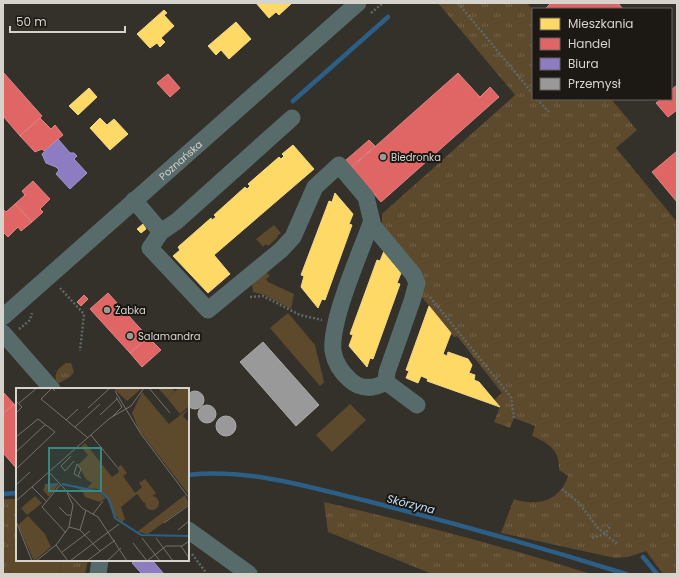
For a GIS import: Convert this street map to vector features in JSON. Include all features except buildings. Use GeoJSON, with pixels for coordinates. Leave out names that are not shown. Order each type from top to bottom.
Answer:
{"type":"FeatureCollection","features":[{"type":"Feature","properties":{"kind":"street","name":"Poznańska"},"geometry":{"type":"LineString","coordinates":[[3,317],[358,3]]}},
{"type":"Feature","properties":{"kind":"street"},"geometry":{"type":"LineString","coordinates":[[292,118],[177,221],[162,232],[150,248],[208,310],[281,250],[295,232],[315,187],[339,166],[366,197],[370,217],[413,274],[417,283],[387,372],[386,382]]}},
{"type":"Feature","properties":{"kind":"street"},"geometry":{"type":"LineString","coordinates":[[134,200],[162,232]]}},
{"type":"Feature","properties":{"kind":"street"},"geometry":{"type":"LineString","coordinates":[[370,217],[340,309],[336,324],[333,353],[343,373],[352,382],[361,387],[370,388],[386,382]]}},
{"type":"Feature","properties":{"kind":"street"},"geometry":{"type":"LineString","coordinates":[[3,334],[51,388]]}},
{"type":"Feature","properties":{"kind":"street"},"geometry":{"type":"LineString","coordinates":[[386,382],[417,405]]}},
{"type":"Feature","properties":{"kind":"street"},"geometry":{"type":"LineString","coordinates":[[189,531],[249,574]]}},
{"type":"Feature","properties":{"kind":"street"},"geometry":{"type":"LineString","coordinates":[[98,574],[100,561]]}},
{"type":"Feature","properties":{"kind":"path"},"geometry":{"type":"LineString","coordinates":[[458,3],[532,93]]}},
{"type":"Feature","properties":{"kind":"path"},"geometry":{"type":"LineString","coordinates":[[539,100],[549,112]]}},
{"type":"Feature","properties":{"kind":"path"},"geometry":{"type":"LineString","coordinates":[[60,288],[84,314],[80,351]]}},
{"type":"Feature","properties":{"kind":"path"},"geometry":{"type":"LineString","coordinates":[[428,293],[511,397],[514,418]]}},
{"type":"Feature","properties":{"kind":"path"},"geometry":{"type":"LineString","coordinates":[[246,297],[263,296],[300,315],[336,324]]}},
{"type":"Feature","properties":{"kind":"path"},"geometry":{"type":"LineString","coordinates":[[562,489],[579,502],[597,527],[617,544]]}},
{"type":"Feature","properties":{"kind":"path"},"geometry":{"type":"LineString","coordinates":[[592,538],[605,534],[612,526]]}},
{"type":"Feature","properties":{"kind":"path"},"geometry":{"type":"LineString","coordinates":[[189,549],[207,574]]}},
{"type":"Feature","properties":{"kind":"green space"},"geometry":{"type":"Polygon","coordinates":[[[438,3],[527,3],[532,9],[532,100],[612,100],[637,130],[616,148],[677,222],[677,574],[663,574],[646,551],[628,557],[615,558],[501,533],[514,499],[531,502],[547,500],[559,491],[568,476],[559,470],[558,458],[552,448],[532,436],[535,426],[514,418],[510,428],[494,422],[500,407],[494,400],[502,393],[457,336],[454,337],[421,296],[382,226],[382,214],[515,95],[438,3]]]}},
{"type":"Feature","properties":{"kind":"green space"},"geometry":{"type":"Polygon","coordinates":[[[274,225],[281,233],[268,246],[266,244],[263,247],[256,239],[274,225]]]}},
{"type":"Feature","properties":{"kind":"green space"},"geometry":{"type":"Polygon","coordinates":[[[265,271],[270,276],[266,279],[268,282],[294,294],[291,309],[264,295],[253,292],[252,283],[265,271]]]}},
{"type":"Feature","properties":{"kind":"green space"},"geometry":{"type":"Polygon","coordinates":[[[288,313],[315,345],[324,382],[320,386],[270,328],[288,313]]]}},
{"type":"Feature","properties":{"kind":"green space"},"geometry":{"type":"Polygon","coordinates":[[[66,363],[71,363],[74,372],[70,377],[59,383],[56,381],[56,373],[66,363]]]}},
{"type":"Feature","properties":{"kind":"green space"},"geometry":{"type":"Polygon","coordinates":[[[350,404],[366,420],[332,452],[316,435],[350,404]]]}},
{"type":"Feature","properties":{"kind":"green space"},"geometry":{"type":"Polygon","coordinates":[[[3,499],[16,499],[16,547],[13,549],[9,573],[11,574],[3,574],[3,499]]]}},
{"type":"Feature","properties":{"kind":"green space"},"geometry":{"type":"Polygon","coordinates":[[[324,502],[458,535],[591,574],[432,574],[328,532],[324,502]]]}},
{"type":"Feature","properties":{"kind":"green space"},"geometry":{"type":"Polygon","coordinates":[[[16,547],[16,561],[62,561],[59,574],[11,574],[7,567],[7,559],[16,547]]]}},
{"type":"Feature","properties":{"kind":"green space"},"geometry":{"type":"Polygon","coordinates":[[[62,561],[88,561],[85,574],[59,574],[62,561]]]}},
{"type":"Feature","properties":{"kind":"waterway"},"geometry":{"type":"LineString","coordinates":[[293,101],[388,17]]}},
{"type":"Feature","properties":{"kind":"waterway","name":"Skórzyna"},"geometry":{"type":"LineString","coordinates":[[189,475],[233,474],[256,476],[301,485],[465,527],[626,574]]}},
{"type":"Feature","properties":{"kind":"waterway","name":"Skórzyna"},"geometry":{"type":"LineString","coordinates":[[3,494],[16,493]]}},
{"type":"Feature","properties":{"kind":"waterway"},"geometry":{"type":"LineString","coordinates":[[643,557],[657,574]]}},
{"type":"Feature","properties":{"kind":"place","name":"Biedronka"},"geometry":{"type":"Point","coordinates":[383,157]}},
{"type":"Feature","properties":{"kind":"place","name":"Żabka"},"geometry":{"type":"Point","coordinates":[107,310]}},
{"type":"Feature","properties":{"kind":"place","name":"Salamandra"},"geometry":{"type":"Point","coordinates":[130,336]}}]}
